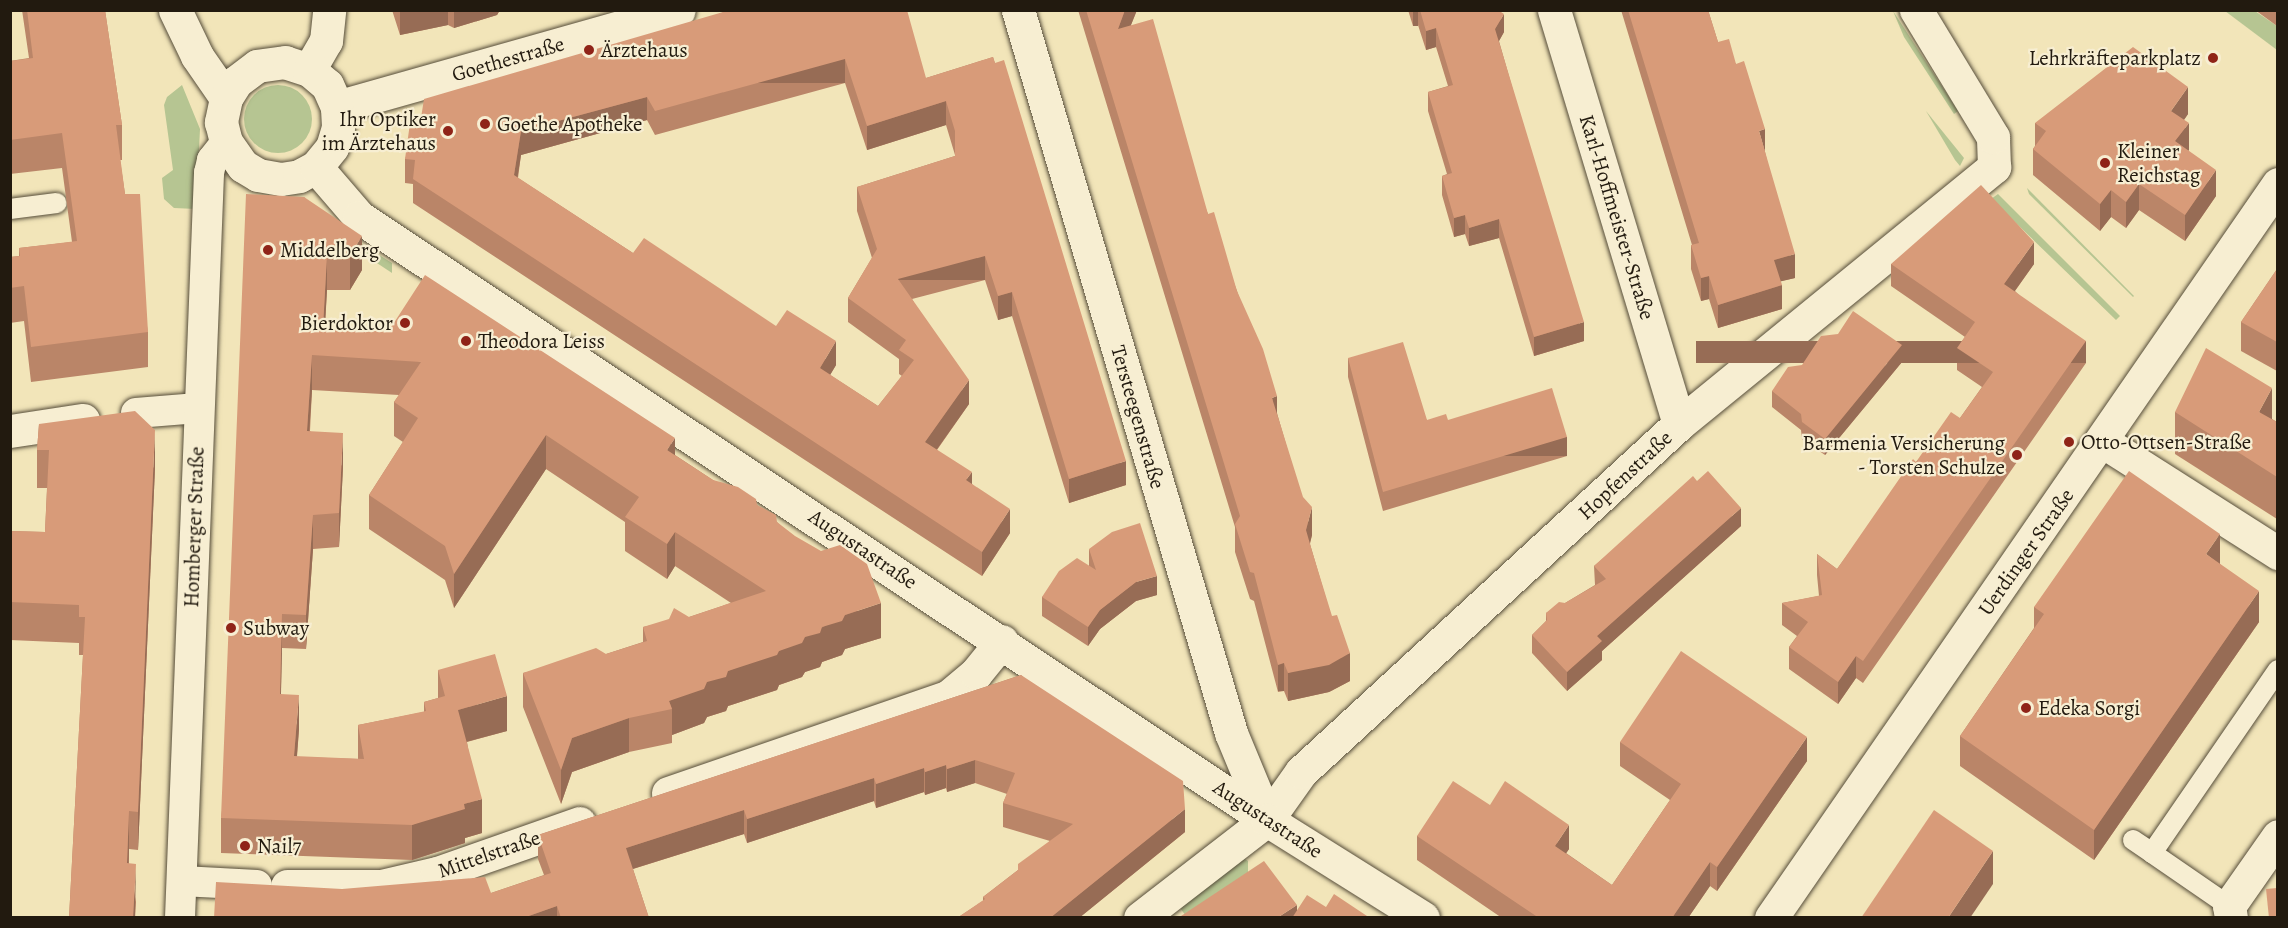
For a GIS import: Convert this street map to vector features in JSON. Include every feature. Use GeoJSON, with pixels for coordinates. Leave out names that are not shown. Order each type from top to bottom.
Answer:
{"type":"FeatureCollection","features":[{"type":"Feature","properties":{"kind":"street"},"geometry":{"type":"LineString","coordinates":[[175,10],[197,56],[226,98]]}},
{"type":"Feature","properties":{"kind":"street"},"geometry":{"type":"LineString","coordinates":[[309,70],[326,41],[329,10]]}},
{"type":"Feature","properties":{"kind":"street","name":"Goethestraße"},"geometry":{"type":"LineString","coordinates":[[337,107],[679,10]]}},
{"type":"Feature","properties":{"kind":"street","name":"Tersteegenstraße"},"geometry":{"type":"LineString","coordinates":[[1018,10],[1232,733],[1268,820]]}},
{"type":"Feature","properties":{"kind":"street","name":"Karl-Hoffmeister-Straße"},"geometry":{"type":"LineString","coordinates":[[1554,10],[1680,424]]}},
{"type":"Feature","properties":{"kind":"street","name":"Hopfenstraße"},"geometry":{"type":"LineString","coordinates":[[1140,918],[1268,820],[1301,772],[1680,424],[1994,167],[1993,137],[1916,10]]}},
{"type":"Feature","properties":{"kind":"street"},"geometry":{"type":"LineString","coordinates":[[285,62],[309,70],[327,85],[337,107],[338,127],[332,147],[316,166],[300,176],[281,179],[258,175],[232,155],[226,142],[221,122],[226,98],[236,82],[257,66],[285,62]]}},
{"type":"Feature","properties":{"kind":"street","name":"Homberger Straße"},"geometry":{"type":"LineString","coordinates":[[180,918],[198,408],[209,173],[212,160],[226,142]]}},
{"type":"Feature","properties":{"kind":"street","name":"Augustastraße"},"geometry":{"type":"LineString","coordinates":[[316,166],[359,217],[1002,641],[1268,820],[1423,918]]}},
{"type":"Feature","properties":{"kind":"street","name":"Uerdinger Straße"},"geometry":{"type":"LineString","coordinates":[[1771,918],[2277,184]]}},
{"type":"Feature","properties":{"kind":"street"},"geometry":{"type":"LineString","coordinates":[[10,431],[136,413],[198,408]]}},
{"type":"Feature","properties":{"kind":"street"},"geometry":{"type":"LineString","coordinates":[[2102,441],[2277,553]]}},
{"type":"Feature","properties":{"kind":"street"},"geometry":{"type":"LineString","coordinates":[[637,803],[949,696],[976,673],[1002,641]]}},
{"type":"Feature","properties":{"kind":"street","name":"Mittelstraße"},"geometry":{"type":"LineString","coordinates":[[182,881],[281,886],[381,886],[437,873],[604,815]]}},
{"type":"Feature","properties":{"kind":"street"},"geometry":{"type":"LineString","coordinates":[[2230,912],[2277,836]]}},
{"type":"Feature","properties":{"kind":"lane"},"geometry":{"type":"LineString","coordinates":[[10,209],[57,203]]}},
{"type":"Feature","properties":{"kind":"lane"},"geometry":{"type":"LineString","coordinates":[[2152,853],[2277,670]]}},
{"type":"Feature","properties":{"kind":"lane"},"geometry":{"type":"LineString","coordinates":[[2133,840],[2230,912]]}},
{"type":"Feature","properties":{"kind":"green space"},"geometry":{"type":"Polygon","coordinates":[[[1893,11],[1958,111],[1954,114],[1904,37],[1893,11]]]}},
{"type":"Feature","properties":{"kind":"green space"},"geometry":{"type":"Polygon","coordinates":[[[2225,11],[2255,11],[2277,26],[2277,50],[2225,11]]]}},
{"type":"Feature","properties":{"kind":"green space"},"geometry":{"type":"Polygon","coordinates":[[[182,85],[200,129],[196,209],[174,208],[164,199],[162,178],[173,170],[164,105],[167,97],[182,85]]]}},
{"type":"Feature","properties":{"kind":"green space"},"geometry":{"type":"Polygon","coordinates":[[[278,85],[291,87],[302,95],[310,106],[312,119],[310,132],[302,143],[291,151],[278,153],[265,151],[254,143],[246,132],[244,119],[246,106],[254,95],[265,87],[278,85]]]}},
{"type":"Feature","properties":{"kind":"green space"},"geometry":{"type":"Polygon","coordinates":[[[1926,111],[1964,158],[1960,166],[1955,160],[1926,111]]]}},
{"type":"Feature","properties":{"kind":"green space"},"geometry":{"type":"Polygon","coordinates":[[[2027,188],[2134,296],[2133,297],[2029,194],[2027,188]]]}},
{"type":"Feature","properties":{"kind":"green space"},"geometry":{"type":"Polygon","coordinates":[[[1998,194],[2120,316],[2116,320],[1991,199],[1998,194]]]}},
{"type":"Feature","properties":{"kind":"green space"},"geometry":{"type":"Polygon","coordinates":[[[330,224],[392,263],[392,273],[327,230],[330,224]]]}},
{"type":"Feature","properties":{"kind":"green space"},"geometry":{"type":"Polygon","coordinates":[[[1242,857],[1248,861],[1248,874],[1186,916],[1177,904],[1242,857]]]}},
{"type":"Feature","properties":{"kind":"building"},"geometry":{"type":"Polygon","coordinates":[[[27,10],[105,10],[122,125],[116,125],[125,194],[140,194],[148,332],[31,347],[24,286],[10,288],[10,257],[20,256],[19,248],[77,241],[62,133],[10,140],[10,61],[33,58],[27,10]]]}},
{"type":"Feature","properties":{"kind":"building"},"geometry":{"type":"Polygon","coordinates":[[[730,10],[907,10],[926,78],[993,57],[995,63],[1004,60],[1126,461],[1069,479],[1012,292],[998,296],[985,256],[898,279],[969,380],[925,442],[972,472],[966,480],[1010,509],[982,552],[413,179],[415,160],[405,159],[411,116],[421,118],[424,99],[730,10]],[[845,59],[655,111],[647,97],[521,131],[514,175],[633,253],[644,238],[776,326],[787,310],[836,341],[820,368],[878,406],[914,360],[899,350],[906,340],[848,298],[877,249],[857,187],[955,156],[955,131],[946,101],[867,126],[845,59]]]}},
{"type":"Feature","properties":{"kind":"building"},"geometry":{"type":"Polygon","coordinates":[[[1086,10],[1125,10],[1118,29],[1153,19],[1208,214],[1214,212],[1237,291],[1263,349],[1277,396],[1272,398],[1303,497],[1312,507],[1306,530],[1332,616],[1337,615],[1350,653],[1329,665],[1288,673],[1284,663],[1278,665],[1254,573],[1250,572],[1235,524],[1240,516],[1086,10]]]}},
{"type":"Feature","properties":{"kind":"building"},"geometry":{"type":"Polygon","coordinates":[[[1420,10],[1498,10],[1504,14],[1495,29],[1584,322],[1534,337],[1499,219],[1469,228],[1465,215],[1454,218],[1442,176],[1452,173],[1428,92],[1453,85],[1436,28],[1426,31],[1420,10]]]}},
{"type":"Feature","properties":{"kind":"building"},"geometry":{"type":"Polygon","coordinates":[[[1628,10],[1708,10],[1718,42],[1729,39],[1736,64],[1744,61],[1765,129],[1759,131],[1795,254],[1774,260],[1782,285],[1718,305],[1709,276],[1701,278],[1691,245],[1699,243],[1628,10]]]}},
{"type":"Feature","properties":{"kind":"building"},"geometry":{"type":"Polygon","coordinates":[[[2133,47],[2188,87],[2171,111],[2189,123],[2175,141],[2216,170],[2185,215],[2139,184],[2126,202],[2111,190],[2100,204],[2033,149],[2046,131],[2035,123],[2133,47]]]}},
{"type":"Feature","properties":{"kind":"building"},"geometry":{"type":"Polygon","coordinates":[[[1981,185],[2034,242],[2004,284],[2086,341],[1863,661],[1856,656],[1838,682],[1789,647],[1808,622],[1782,603],[1822,595],[1817,554],[1837,569],[1913,459],[1916,462],[1951,412],[1960,418],[1993,372],[1957,348],[1975,322],[1891,264],[1981,185]]]}},
{"type":"Feature","properties":{"kind":"building"},"geometry":{"type":"Polygon","coordinates":[[[246,194],[304,197],[362,236],[350,256],[327,256],[323,327],[388,332],[425,275],[675,438],[667,450],[713,480],[738,487],[756,499],[757,505],[776,515],[777,522],[795,536],[821,551],[840,545],[867,564],[881,603],[845,615],[842,621],[822,627],[820,633],[805,637],[802,643],[779,651],[777,655],[728,671],[726,677],[707,682],[704,689],[669,701],[672,709],[629,718],[572,738],[561,770],[523,673],[596,648],[606,654],[647,641],[643,627],[669,619],[674,608],[689,617],[766,591],[675,532],[667,544],[625,517],[639,497],[546,435],[454,574],[445,546],[369,495],[418,418],[394,402],[421,362],[312,355],[307,431],[343,433],[339,513],[313,515],[306,615],[282,614],[280,694],[299,695],[294,756],[364,759],[358,725],[426,711],[424,702],[445,696],[438,670],[495,654],[507,696],[458,710],[482,799],[464,804],[465,809],[412,825],[221,818],[246,194]]]}},
{"type":"Feature","properties":{"kind":"building"},"geometry":{"type":"Polygon","coordinates":[[[2277,269],[2277,342],[2241,322],[2277,269]]]}},
{"type":"Feature","properties":{"kind":"building"},"geometry":{"type":"Polygon","coordinates":[[[1853,311],[1902,345],[1825,439],[1802,422],[1801,414],[1772,391],[1788,367],[1802,365],[1821,336],[1838,334],[1853,311]]]}},
{"type":"Feature","properties":{"kind":"building"},"geometry":{"type":"Polygon","coordinates":[[[1403,342],[1427,420],[1446,414],[1448,420],[1552,388],[1567,437],[1383,492],[1348,358],[1403,342]]]}},
{"type":"Feature","properties":{"kind":"building"},"geometry":{"type":"Polygon","coordinates":[[[2206,348],[2272,388],[2259,412],[2277,422],[2277,477],[2175,412],[2206,348]]]}},
{"type":"Feature","properties":{"kind":"building"},"geometry":{"type":"Polygon","coordinates":[[[135,411],[155,430],[138,812],[129,811],[127,863],[136,864],[133,918],[69,918],[85,617],[79,617],[79,605],[10,602],[10,531],[45,532],[49,450],[37,450],[39,424],[135,411]]]}},
{"type":"Feature","properties":{"kind":"building"},"geometry":{"type":"Polygon","coordinates":[[[1708,471],[1741,508],[1597,636],[1602,641],[1567,672],[1532,635],[1547,620],[1546,613],[1559,602],[1565,603],[1606,579],[1594,566],[1693,476],[1697,481],[1708,471]]]}},
{"type":"Feature","properties":{"kind":"building"},"geometry":{"type":"Polygon","coordinates":[[[2129,471],[2220,534],[2206,554],[2259,591],[2094,830],[1960,736],[2044,614],[2034,607],[2129,471]]]}},
{"type":"Feature","properties":{"kind":"building"},"geometry":{"type":"Polygon","coordinates":[[[1140,523],[1157,576],[1136,582],[1100,610],[1088,627],[1042,597],[1059,571],[1077,558],[1096,570],[1089,549],[1112,532],[1140,523]]]}},
{"type":"Feature","properties":{"kind":"building"},"geometry":{"type":"Polygon","coordinates":[[[1681,651],[1807,737],[1717,867],[1710,862],[1672,918],[1539,918],[1417,836],[1453,781],[1490,805],[1505,781],[1569,825],[1555,846],[1612,885],[1681,784],[1620,742],[1681,651]]]}},
{"type":"Feature","properties":{"kind":"building"},"geometry":{"type":"Polygon","coordinates":[[[1021,675],[1183,781],[1185,809],[1050,918],[957,918],[985,899],[983,897],[1018,870],[1018,864],[1073,824],[1003,803],[1015,773],[975,760],[947,769],[946,765],[925,772],[924,768],[876,784],[874,778],[747,819],[744,810],[626,848],[649,918],[561,918],[557,906],[523,918],[214,918],[216,882],[342,889],[485,877],[491,893],[551,873],[538,835],[1021,675]]]}},
{"type":"Feature","properties":{"kind":"building"},"geometry":{"type":"Polygon","coordinates":[[[1934,810],[1993,851],[1948,918],[1861,918],[1934,810]]]}},
{"type":"Feature","properties":{"kind":"building"},"geometry":{"type":"Polygon","coordinates":[[[1264,861],[1297,905],[1277,918],[1178,918],[1264,861]]]}},
{"type":"Feature","properties":{"kind":"building"},"geometry":{"type":"Polygon","coordinates":[[[2277,888],[2277,918],[2269,918],[2266,889],[2277,888]]]}},
{"type":"Feature","properties":{"kind":"building"},"geometry":{"type":"Polygon","coordinates":[[[1334,894],[1370,918],[1292,918],[1307,895],[1326,907],[1334,894]]]}},
{"type":"Feature","properties":{"kind":"place","name":"Ärztehaus"},"geometry":{"type":"Point","coordinates":[589,50]}},
{"type":"Feature","properties":{"kind":"place","name":"Lehrkräfteparkplatz"},"geometry":{"type":"Point","coordinates":[2213,58]}},
{"type":"Feature","properties":{"kind":"place","name":"Goethe Apotheke"},"geometry":{"type":"Point","coordinates":[485,124]}},
{"type":"Feature","properties":{"kind":"place","name":"Ihr Optiker im Ärztehaus"},"geometry":{"type":"Point","coordinates":[448,131]}},
{"type":"Feature","properties":{"kind":"place","name":"Kleiner Reichstag"},"geometry":{"type":"Point","coordinates":[2105,163]}},
{"type":"Feature","properties":{"kind":"place","name":"Middelberg"},"geometry":{"type":"Point","coordinates":[268,250]}},
{"type":"Feature","properties":{"kind":"place","name":"Bierdoktor"},"geometry":{"type":"Point","coordinates":[405,323]}},
{"type":"Feature","properties":{"kind":"place","name":"Theodora Leiss"},"geometry":{"type":"Point","coordinates":[466,341]}},
{"type":"Feature","properties":{"kind":"place","name":"Otto-Ottsen-Straße"},"geometry":{"type":"Point","coordinates":[2069,442]}},
{"type":"Feature","properties":{"kind":"place","name":"Barmenia Versicherung - Torsten Schulze"},"geometry":{"type":"Point","coordinates":[2017,455]}},
{"type":"Feature","properties":{"kind":"place","name":"Subway"},"geometry":{"type":"Point","coordinates":[231,628]}},
{"type":"Feature","properties":{"kind":"place","name":"Edeka Sorgi"},"geometry":{"type":"Point","coordinates":[2026,708]}},
{"type":"Feature","properties":{"kind":"place","name":"Nail7"},"geometry":{"type":"Point","coordinates":[245,846]}}]}
